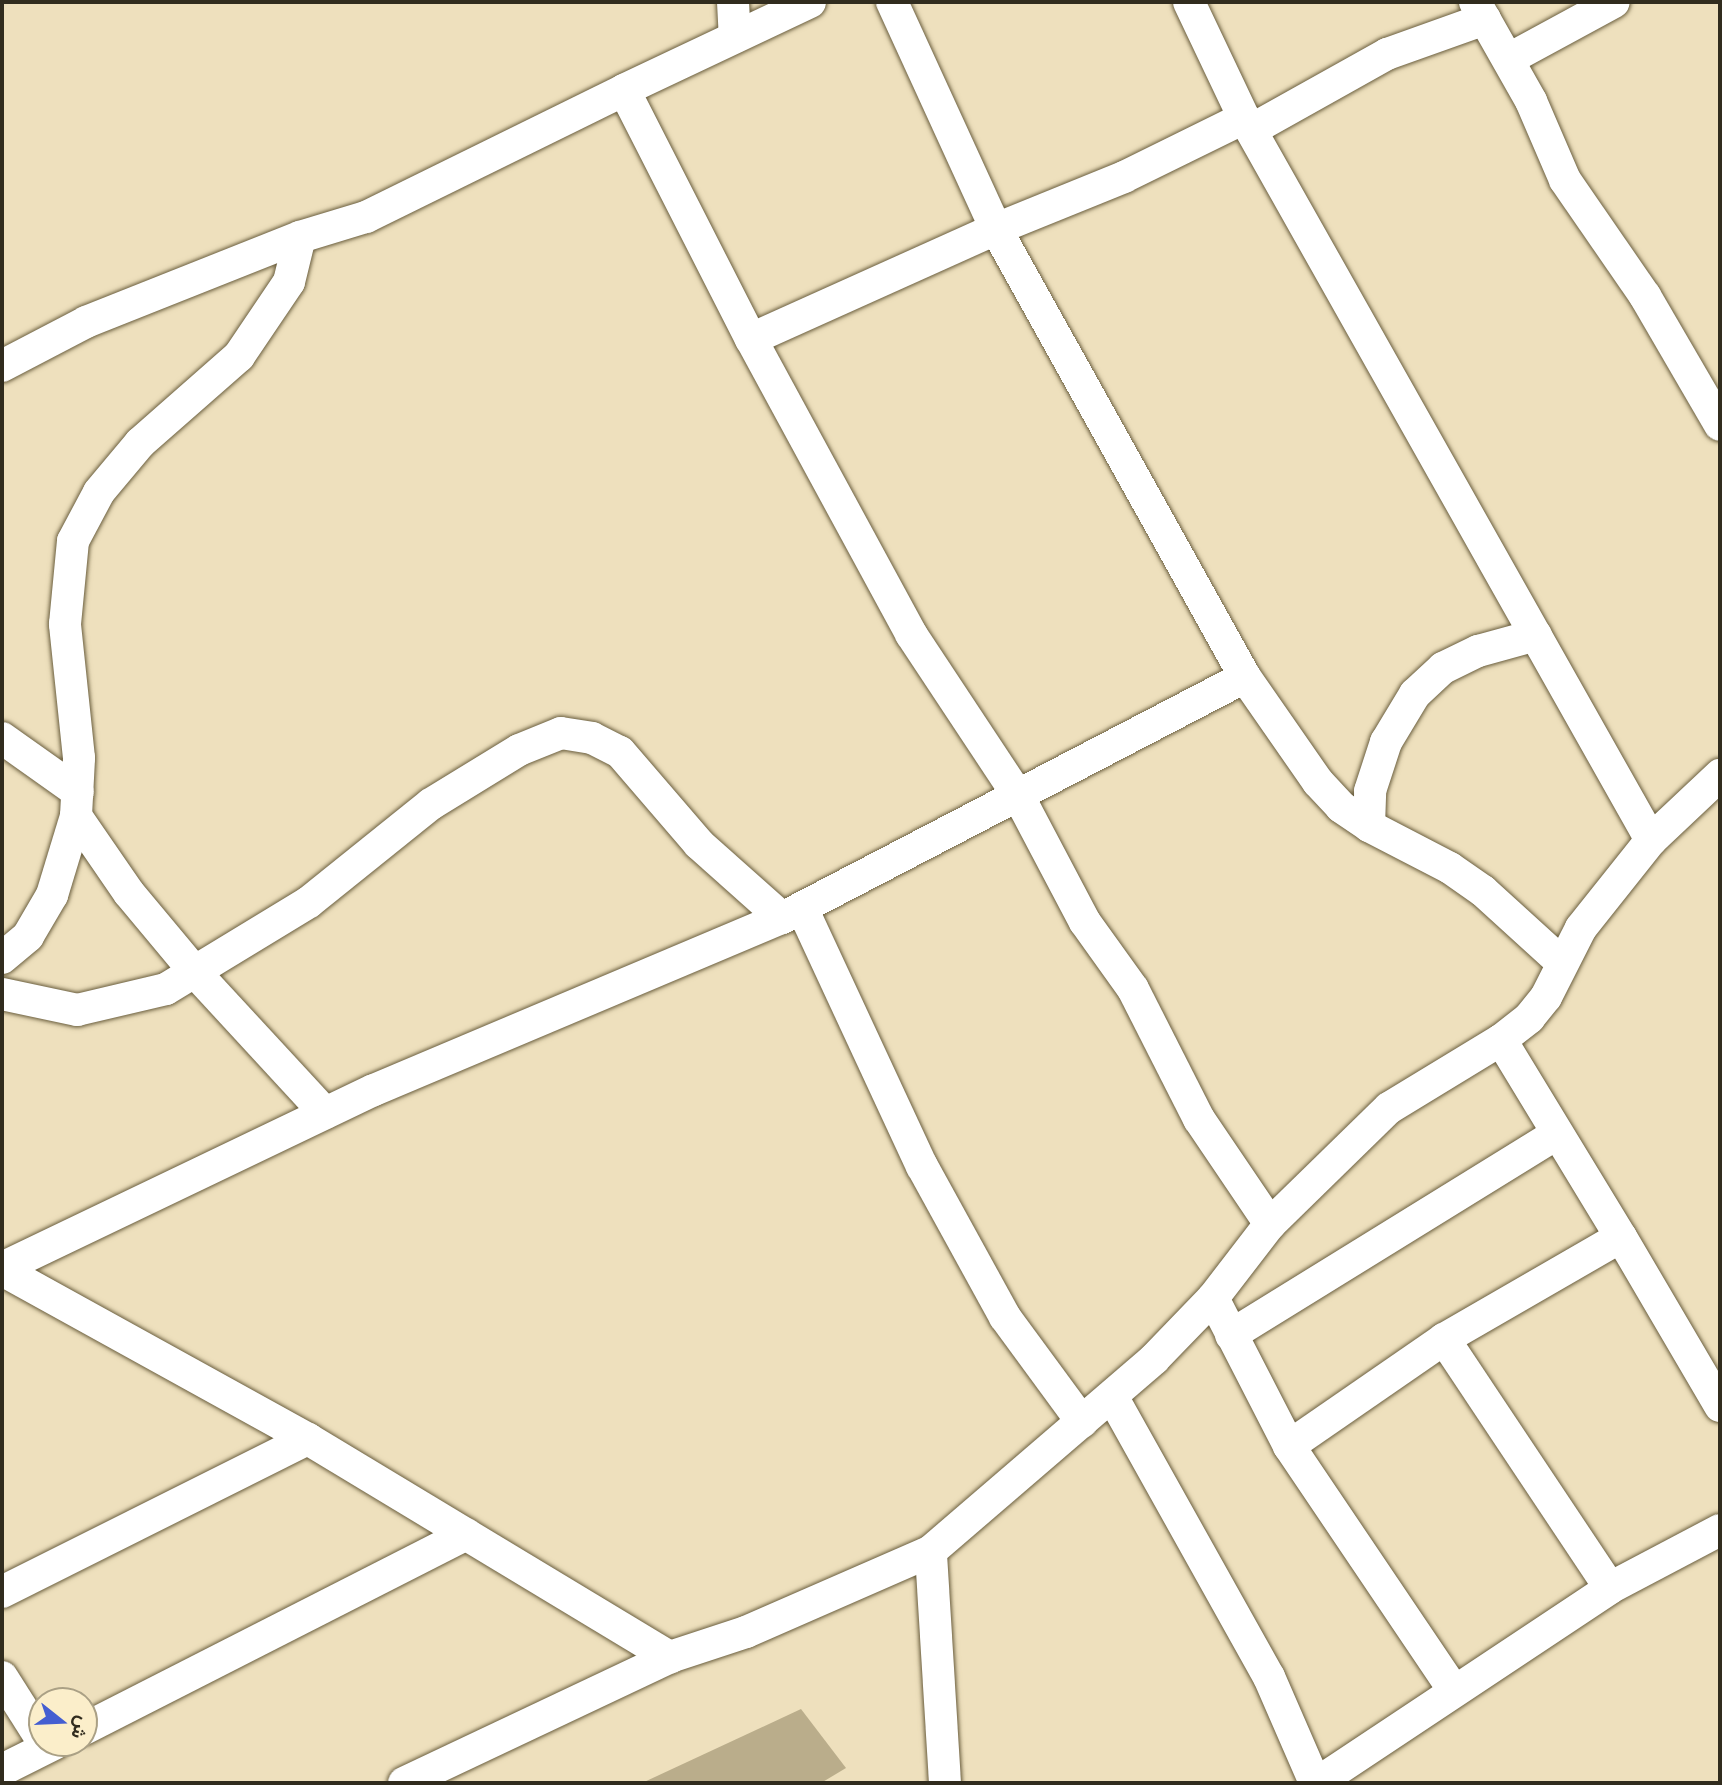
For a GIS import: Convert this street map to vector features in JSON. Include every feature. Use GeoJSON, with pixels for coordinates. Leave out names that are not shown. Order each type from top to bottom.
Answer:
{"type":"FeatureCollection","features":[{"type":"Feature","properties":{"kind":"street"},"geometry":{"type":"LineString","coordinates":[[733,2],[735,37]]}},
{"type":"Feature","properties":{"kind":"street"},"geometry":{"type":"LineString","coordinates":[[2,366],[86,321],[300,237],[366,217],[810,2]]}},
{"type":"Feature","properties":{"kind":"street"},"geometry":{"type":"LineString","coordinates":[[892,2],[996,229],[1245,677],[1318,782],[1341,807],[1369,826],[1461,875],[1530,930],[1562,963]]}},
{"type":"Feature","properties":{"kind":"street"},"geometry":{"type":"LineString","coordinates":[[1189,2],[1247,124],[1651,840]]}},
{"type":"Feature","properties":{"kind":"street"},"geometry":{"type":"LineString","coordinates":[[1509,59],[1614,2]]}},
{"type":"Feature","properties":{"kind":"street"},"geometry":{"type":"LineString","coordinates":[[751,339],[996,229],[1247,124],[1480,11],[1509,59],[1566,180],[1666,330],[1720,425]]}},
{"type":"Feature","properties":{"kind":"street"},"geometry":{"type":"LineString","coordinates":[[624,90],[751,339],[911,634],[1018,797],[1085,922],[1133,989],[1199,1119],[1270,1224]]}},
{"type":"Feature","properties":{"kind":"street"},"geometry":{"type":"LineString","coordinates":[[2,958],[28,936],[52,895],[77,804],[79,758],[65,624],[73,541],[99,492],[140,443],[239,356],[289,282],[300,237]]}},
{"type":"Feature","properties":{"kind":"street"},"geometry":{"type":"LineString","coordinates":[[1369,826],[1370,791],[1386,741],[1415,694],[1443,668],[1478,651],[1536,635]]}},
{"type":"Feature","properties":{"kind":"street"},"geometry":{"type":"LineString","coordinates":[[2,1269],[325,1113],[792,913],[1245,677]]}},
{"type":"Feature","properties":{"kind":"street"},"geometry":{"type":"LineString","coordinates":[[2,994],[76,1010],[153,993],[309,902],[431,804],[519,750],[561,733],[592,738],[620,752],[699,844],[792,913],[922,1167],[1006,1317],[1082,1422]]}},
{"type":"Feature","properties":{"kind":"street"},"geometry":{"type":"LineString","coordinates":[[2,738],[77,804],[129,893],[194,971],[325,1113]]}},
{"type":"Feature","properties":{"kind":"street"},"geometry":{"type":"LineString","coordinates":[[404,1783],[670,1657],[746,1632],[931,1551],[1113,1398],[1213,1298],[1270,1224],[1389,1108],[1501,1040],[1529,1018],[1581,928],[1651,840],[1720,775]]}},
{"type":"Feature","properties":{"kind":"street"},"geometry":{"type":"LineString","coordinates":[[1501,1040],[1720,1406]]}},
{"type":"Feature","properties":{"kind":"street"},"geometry":{"type":"LineString","coordinates":[[1231,1335],[1557,1134]]}},
{"type":"Feature","properties":{"kind":"street"},"geometry":{"type":"LineString","coordinates":[[1289,1446],[1444,1339],[1621,1237]]}},
{"type":"Feature","properties":{"kind":"street"},"geometry":{"type":"LineString","coordinates":[[2,1269],[308,1439],[670,1657]]}},
{"type":"Feature","properties":{"kind":"street"},"geometry":{"type":"LineString","coordinates":[[1213,1298],[1289,1446],[1453,1689]]}},
{"type":"Feature","properties":{"kind":"street"},"geometry":{"type":"LineString","coordinates":[[1444,1339],[1610,1588]]}},
{"type":"Feature","properties":{"kind":"street"},"geometry":{"type":"LineString","coordinates":[[1113,1398],[1269,1677],[1316,1783],[1453,1689],[1610,1588],[1720,1530]]}},
{"type":"Feature","properties":{"kind":"street"},"geometry":{"type":"LineString","coordinates":[[2,1592],[308,1439]]}},
{"type":"Feature","properties":{"kind":"street"},"geometry":{"type":"LineString","coordinates":[[98,1721],[466,1534]]}},
{"type":"Feature","properties":{"kind":"street"},"geometry":{"type":"LineString","coordinates":[[931,1551],[945,1783]]}},
{"type":"Feature","properties":{"kind":"street"},"geometry":{"type":"LineString","coordinates":[[2,1677],[28,1715]]}},
{"type":"Feature","properties":{"kind":"street"},"geometry":{"type":"LineString","coordinates":[[2,1770],[28,1754]]}},
{"type":"Feature","properties":{"kind":"building"},"geometry":{"type":"Polygon","coordinates":[[[801,1709],[846,1768],[821,1783],[642,1783],[801,1709]]]}}]}
